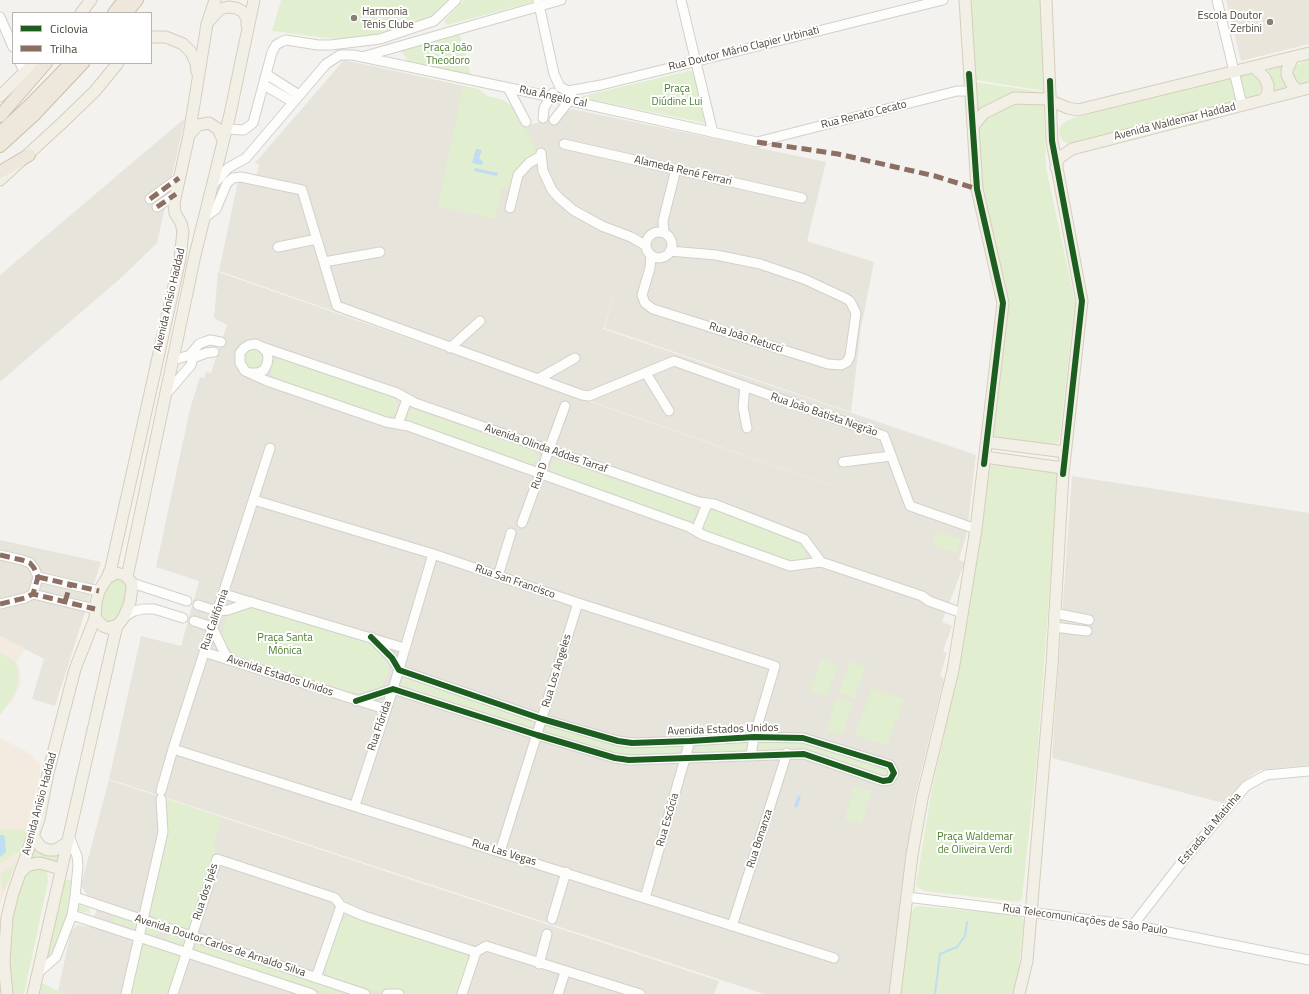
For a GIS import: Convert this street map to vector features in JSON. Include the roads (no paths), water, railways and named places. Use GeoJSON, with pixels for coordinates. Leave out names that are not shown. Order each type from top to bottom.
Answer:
{"type":"FeatureCollection","features":[{"type":"Feature","properties":{"kind":"highway"},"geometry":{"type":"LineString","coordinates":[[115,12],[124,0]]}},
{"type":"Feature","properties":{"kind":"highway"},"geometry":{"type":"LineString","coordinates":[[127,12],[137,0]]}},
{"type":"Feature","properties":{"kind":"highway"},"geometry":{"type":"LineString","coordinates":[[0,116],[45,64]]}},
{"type":"Feature","properties":{"kind":"highway"},"geometry":{"type":"LineString","coordinates":[[0,133],[70,64]]}},
{"type":"Feature","properties":{"kind":"highway"},"geometry":{"type":"LineString","coordinates":[[0,146],[35,114],[82,64]]}},
{"type":"Feature","properties":{"kind":"highway"},"geometry":{"type":"LineString","coordinates":[[0,172],[29,155]]}},
{"type":"Feature","properties":{"kind":"main road"},"geometry":{"type":"LineString","coordinates":[[83,12],[91,0]]}},
{"type":"Feature","properties":{"kind":"main road","name":"Avenida Anísio Haddad"},"geometry":{"type":"LineString","coordinates":[[7,994],[4,962],[6,917],[33,836],[75,669],[95,614],[99,591],[107,578],[180,260],[184,236],[182,223],[176,217],[174,208],[189,135],[207,24],[215,0]]}},
{"type":"Feature","properties":{"kind":"main road","name":"Avenida Anísio Haddad"},"geometry":{"type":"LineString","coordinates":[[33,994],[61,869],[121,621],[130,602],[129,580],[167,393],[204,220],[230,114],[254,0]]}},
{"type":"Feature","properties":{"kind":"main road"},"geometry":{"type":"LineString","coordinates":[[896,994],[912,855],[922,799],[951,678],[976,530],[1003,303],[977,189],[965,0]]}},
{"type":"Feature","properties":{"kind":"main road"},"geometry":{"type":"LineString","coordinates":[[1019,994],[1027,961],[1054,627],[1063,468],[1082,301],[1052,141],[1046,0]]}},
{"type":"Feature","properties":{"kind":"main road"},"geometry":{"type":"LineString","coordinates":[[207,24],[214,14],[220,9],[228,7],[242,11],[247,18],[248,30]]}},
{"type":"Feature","properties":{"kind":"main road"},"geometry":{"type":"LineString","coordinates":[[152,37],[166,37],[183,44],[191,52],[196,63],[198,81]]}},
{"type":"Feature","properties":{"kind":"main road"},"geometry":{"type":"LineString","coordinates":[[973,126],[984,113],[1014,98],[1038,97],[1078,110],[1309,53]]}},
{"type":"Feature","properties":{"kind":"main road"},"geometry":{"type":"LineString","coordinates":[[1294,57],[1287,70],[1287,75],[1292,85],[1304,90]]}},
{"type":"Feature","properties":{"kind":"main road"},"geometry":{"type":"LineString","coordinates":[[0,96],[22,68],[32,64]]}},
{"type":"Feature","properties":{"kind":"main road"},"geometry":{"type":"LineString","coordinates":[[0,180],[29,155],[94,91],[117,64]]}},
{"type":"Feature","properties":{"kind":"main road"},"geometry":{"type":"LineString","coordinates":[[1254,67],[1261,72],[1268,85],[1268,92],[1264,99]]}},
{"type":"Feature","properties":{"kind":"main road","name":"Avenida Waldemar Haddad"},"geometry":{"type":"LineString","coordinates":[[1057,174],[1056,166],[1059,158],[1072,149],[1304,90]]}},
{"type":"Feature","properties":{"kind":"main road"},"geometry":{"type":"LineString","coordinates":[[189,135],[201,123],[209,123],[226,129]]}},
{"type":"Feature","properties":{"kind":"main road"},"geometry":{"type":"LineString","coordinates":[[214,125],[218,129],[223,140]]}},
{"type":"Feature","properties":{"kind":"main road"},"geometry":{"type":"LineString","coordinates":[[182,223],[193,226],[204,220]]}},
{"type":"Feature","properties":{"kind":"main road"},"geometry":{"type":"LineString","coordinates":[[987,442],[1065,452]]}},
{"type":"Feature","properties":{"kind":"main road"},"geometry":{"type":"LineString","coordinates":[[985,457],[1063,468]]}},
{"type":"Feature","properties":{"kind":"main road"},"geometry":{"type":"LineString","coordinates":[[107,578],[116,574],[129,580]]}},
{"type":"Feature","properties":{"kind":"main road"},"geometry":{"type":"LineString","coordinates":[[95,614],[103,626],[108,628],[121,621]]}},
{"type":"Feature","properties":{"kind":"main road"},"geometry":{"type":"LineString","coordinates":[[33,836],[41,847],[48,850],[55,850],[68,840]]}},
{"type":"Feature","properties":{"kind":"main road"},"geometry":{"type":"LineString","coordinates":[[21,872],[27,866],[40,863],[61,869]]}},
{"type":"Feature","properties":{"kind":"street"},"geometry":{"type":"LineString","coordinates":[[226,129],[240,131],[250,128],[254,123],[272,52],[276,45],[281,42],[286,40],[318,45],[331,45],[347,44],[392,36],[439,18],[456,0]]}},
{"type":"Feature","properties":{"kind":"street"},"geometry":{"type":"LineString","coordinates":[[360,57],[538,3],[561,0]]}},
{"type":"Feature","properties":{"kind":"street"},"geometry":{"type":"LineString","coordinates":[[681,0],[713,132]]}},
{"type":"Feature","properties":{"kind":"street","name":"Rua Doutor Mário Clapier Urbinati"},"geometry":{"type":"LineString","coordinates":[[554,74],[562,89],[568,91],[585,88],[943,0]]}},
{"type":"Feature","properties":{"kind":"street"},"geometry":{"type":"LineString","coordinates":[[1217,0],[1242,105]]}},
{"type":"Feature","properties":{"kind":"street"},"geometry":{"type":"LineString","coordinates":[[538,3],[554,74],[554,89],[544,108],[543,118]]}},
{"type":"Feature","properties":{"kind":"street"},"geometry":{"type":"LineString","coordinates":[[0,17],[12,45]]}},
{"type":"Feature","properties":{"kind":"street"},"geometry":{"type":"LineString","coordinates":[[439,18],[446,32]]}},
{"type":"Feature","properties":{"kind":"street"},"geometry":{"type":"LineString","coordinates":[[204,220],[216,209],[227,183],[242,175],[238,168],[246,158],[326,64],[334,57],[347,54],[345,50],[347,44]]}},
{"type":"Feature","properties":{"kind":"street"},"geometry":{"type":"LineString","coordinates":[[331,45],[336,52],[334,57]]}},
{"type":"Feature","properties":{"kind":"street","name":"Rua Ângelo Cal"},"geometry":{"type":"LineString","coordinates":[[347,54],[757,142]]}},
{"type":"Feature","properties":{"kind":"street"},"geometry":{"type":"LineString","coordinates":[[266,74],[296,99]]}},
{"type":"Feature","properties":{"kind":"street"},"geometry":{"type":"LineString","coordinates":[[264,85],[296,99]]}},
{"type":"Feature","properties":{"kind":"street"},"geometry":{"type":"LineString","coordinates":[[508,88],[526,122]]}},
{"type":"Feature","properties":{"kind":"street"},"geometry":{"type":"LineString","coordinates":[[554,120],[560,111],[571,101],[576,92],[585,88]]}},
{"type":"Feature","properties":{"kind":"street","name":"Rua Renato Cecato"},"geometry":{"type":"LineString","coordinates":[[757,142],[958,91],[966,91],[970,93]]}},
{"type":"Feature","properties":{"kind":"street"},"geometry":{"type":"LineString","coordinates":[[230,114],[235,124],[250,128]]}},
{"type":"Feature","properties":{"kind":"street","name":"Alameda René Ferrari"},"geometry":{"type":"LineString","coordinates":[[564,144],[802,198]]}},
{"type":"Feature","properties":{"kind":"street"},"geometry":{"type":"LineString","coordinates":[[510,208],[518,175],[529,163],[541,154],[545,176],[552,190],[573,210],[602,226],[646,242],[655,256],[666,256],[671,248],[670,238],[661,232],[651,234],[646,242]]}},
{"type":"Feature","properties":{"kind":"street"},"geometry":{"type":"LineString","coordinates":[[213,185],[228,168],[246,158]]}},
{"type":"Feature","properties":{"kind":"street"},"geometry":{"type":"LineString","coordinates":[[661,232],[676,169]]}},
{"type":"Feature","properties":{"kind":"street","name":"Rua João Batista Negrão"},"geometry":{"type":"LineString","coordinates":[[242,175],[269,179],[271,182],[302,190],[337,306],[577,394],[589,396],[674,361],[884,436],[910,506],[976,530]]}},
{"type":"Feature","properties":{"kind":"street"},"geometry":{"type":"LineString","coordinates":[[150,199],[179,178]]}},
{"type":"Feature","properties":{"kind":"street"},"geometry":{"type":"LineString","coordinates":[[157,207],[176,194]]}},
{"type":"Feature","properties":{"kind":"street"},"geometry":{"type":"LineString","coordinates":[[278,247],[317,239]]}},
{"type":"Feature","properties":{"kind":"street","name":"Rua João Retucci"},"geometry":{"type":"LineString","coordinates":[[655,256],[642,290],[643,299],[653,309],[828,364],[841,365],[847,362],[850,356],[856,313],[850,301],[804,279],[760,264],[671,248]]}},
{"type":"Feature","properties":{"kind":"street"},"geometry":{"type":"LineString","coordinates":[[324,262],[380,252]]}},
{"type":"Feature","properties":{"kind":"street"},"geometry":{"type":"LineString","coordinates":[[450,348],[480,321]]}},
{"type":"Feature","properties":{"kind":"street"},"geometry":{"type":"LineString","coordinates":[[167,393],[192,360],[199,344],[214,347],[202,357],[192,360],[174,360]]}},
{"type":"Feature","properties":{"kind":"street"},"geometry":{"type":"LineString","coordinates":[[251,373],[258,373],[264,370],[267,364],[268,358],[266,352],[262,347],[256,344],[249,345],[244,348],[240,353],[239,360],[245,371],[267,381],[386,422],[398,424],[689,527],[696,531],[790,566],[821,562],[922,596],[931,596],[948,605],[962,610]]}},
{"type":"Feature","properties":{"kind":"street","name":"Avenida Olinda Addas Tarraf"},"geometry":{"type":"LineString","coordinates":[[262,347],[397,393],[407,399],[549,451],[699,502],[714,504],[804,539],[821,562]]}},
{"type":"Feature","properties":{"kind":"street"},"geometry":{"type":"LineString","coordinates":[[538,379],[574,358]]}},
{"type":"Feature","properties":{"kind":"street"},"geometry":{"type":"LineString","coordinates":[[646,373],[669,411]]}},
{"type":"Feature","properties":{"kind":"street"},"geometry":{"type":"LineString","coordinates":[[745,386],[743,407],[747,428]]}},
{"type":"Feature","properties":{"kind":"street"},"geometry":{"type":"LineString","coordinates":[[398,424],[407,399]]}},
{"type":"Feature","properties":{"kind":"street","name":"Rua D"},"geometry":{"type":"LineString","coordinates":[[522,523],[541,475],[565,406]]}},
{"type":"Feature","properties":{"kind":"street","name":"Rua Califórnia"},"geometry":{"type":"LineString","coordinates":[[126,994],[163,832],[161,795],[173,749],[270,448]]}},
{"type":"Feature","properties":{"kind":"street"},"geometry":{"type":"LineString","coordinates":[[843,462],[891,456]]}},
{"type":"Feature","properties":{"kind":"street","name":"Rua San Francisco"},"geometry":{"type":"LineString","coordinates":[[254,500],[433,554],[578,603],[775,666],[754,737]]}},
{"type":"Feature","properties":{"kind":"street"},"geometry":{"type":"LineString","coordinates":[[696,531],[707,504]]}},
{"type":"Feature","properties":{"kind":"street"},"geometry":{"type":"LineString","coordinates":[[498,576],[511,532]]}},
{"type":"Feature","properties":{"kind":"street","name":"Rua Flórida"},"geometry":{"type":"LineString","coordinates":[[355,805],[385,709],[399,670],[404,648],[433,554]]}},
{"type":"Feature","properties":{"kind":"street"},"geometry":{"type":"LineString","coordinates":[[0,555],[30,563],[38,578],[33,594]]}},
{"type":"Feature","properties":{"kind":"street"},"geometry":{"type":"LineString","coordinates":[[38,578],[99,591]]}},
{"type":"Feature","properties":{"kind":"street"},"geometry":{"type":"LineString","coordinates":[[129,580],[187,601]]}},
{"type":"Feature","properties":{"kind":"street"},"geometry":{"type":"LineString","coordinates":[[65,602],[70,585]]}},
{"type":"Feature","properties":{"kind":"street"},"geometry":{"type":"LineString","coordinates":[[0,604],[25,598],[33,594],[65,602],[95,614]]}},
{"type":"Feature","properties":{"kind":"street"},"geometry":{"type":"LineString","coordinates":[[224,594],[372,637],[404,648]]}},
{"type":"Feature","properties":{"kind":"street"},"geometry":{"type":"LineString","coordinates":[[198,605],[217,611],[228,610],[252,602]]}},
{"type":"Feature","properties":{"kind":"street","name":"Rua Los Angeles"},"geometry":{"type":"LineString","coordinates":[[500,852],[578,603]]}},
{"type":"Feature","properties":{"kind":"street"},"geometry":{"type":"LineString","coordinates":[[121,621],[134,611],[144,609],[154,609],[183,618]]}},
{"type":"Feature","properties":{"kind":"street"},"geometry":{"type":"LineString","coordinates":[[1054,613],[1089,620]]}},
{"type":"Feature","properties":{"kind":"street"},"geometry":{"type":"LineString","coordinates":[[1078,630],[1080,618]]}},
{"type":"Feature","properties":{"kind":"street"},"geometry":{"type":"LineString","coordinates":[[194,621],[212,627],[228,660]]}},
{"type":"Feature","properties":{"kind":"street"},"geometry":{"type":"LineString","coordinates":[[1054,627],[1087,631]]}},
{"type":"Feature","properties":{"kind":"street"},"geometry":{"type":"LineString","coordinates":[[372,637],[392,658],[399,670]]}},
{"type":"Feature","properties":{"kind":"street","name":"Avenida Estados Unidos"},"geometry":{"type":"LineString","coordinates":[[204,652],[385,709]]}},
{"type":"Feature","properties":{"kind":"street","name":"Avenida Estados Unidos"},"geometry":{"type":"LineString","coordinates":[[393,689],[615,758],[629,760],[788,753],[804,754],[883,781],[890,780],[894,773],[890,765],[803,738],[754,737],[632,743],[618,741],[542,719],[399,670]]}},
{"type":"Feature","properties":{"kind":"street"},"geometry":{"type":"LineString","coordinates":[[356,701],[393,689]]}},
{"type":"Feature","properties":{"kind":"street"},"geometry":{"type":"LineString","coordinates":[[751,755],[754,737]]}},
{"type":"Feature","properties":{"kind":"street","name":"Rua Escócia"},"geometry":{"type":"LineString","coordinates":[[645,898],[690,741]]}},
{"type":"Feature","properties":{"kind":"street","name":"Rua Las Vegas"},"geometry":{"type":"LineString","coordinates":[[173,749],[355,805],[834,958]]}},
{"type":"Feature","properties":{"kind":"street","name":"Rua Bonanza"},"geometry":{"type":"LineString","coordinates":[[732,926],[788,753]]}},
{"type":"Feature","properties":{"kind":"street","name":"Estrada da Matinha"},"geometry":{"type":"LineString","coordinates":[[1133,925],[1182,862],[1246,786],[1266,775],[1309,771]]}},
{"type":"Feature","properties":{"kind":"street"},"geometry":{"type":"LineString","coordinates":[[39,972],[56,957],[72,915],[75,897],[77,856],[68,840]]}},
{"type":"Feature","properties":{"kind":"street","name":"Rua dos Ipês"},"geometry":{"type":"LineString","coordinates":[[173,994],[217,859],[335,898],[341,906]]}},
{"type":"Feature","properties":{"kind":"street"},"geometry":{"type":"LineString","coordinates":[[61,869],[70,874],[76,881]]}},
{"type":"Feature","properties":{"kind":"street"},"geometry":{"type":"LineString","coordinates":[[552,919],[566,872]]}},
{"type":"Feature","properties":{"kind":"street","name":"Avenida Doutor Carlos de Arnaldo Silva"},"geometry":{"type":"LineString","coordinates":[[75,897],[94,905],[365,994]]}},
{"type":"Feature","properties":{"kind":"street","name":"Rua Telecomunicações de São Paulo"},"geometry":{"type":"LineString","coordinates":[[907,897],[1133,925],[1309,960]]}},
{"type":"Feature","properties":{"kind":"street"},"geometry":{"type":"LineString","coordinates":[[89,921],[94,905]]}},
{"type":"Feature","properties":{"kind":"street"},"geometry":{"type":"LineString","coordinates":[[316,978],[341,906],[364,916],[476,952]]}},
{"type":"Feature","properties":{"kind":"street","name":"Avenida Doutor Carlos de Arnaldo Silva"},"geometry":{"type":"LineString","coordinates":[[72,915],[312,994]]}},
{"type":"Feature","properties":{"kind":"street"},"geometry":{"type":"LineString","coordinates":[[159,944],[164,928]]}},
{"type":"Feature","properties":{"kind":"street"},"geometry":{"type":"LineString","coordinates":[[539,964],[547,934]]}},
{"type":"Feature","properties":{"kind":"street"},"geometry":{"type":"LineString","coordinates":[[462,994],[476,952],[486,946],[539,964],[640,994]]}},
{"type":"Feature","properties":{"kind":"street"},"geometry":{"type":"LineString","coordinates":[[558,994],[565,972]]}},
{"type":"Feature","properties":{"kind":"street"},"geometry":{"type":"LineString","coordinates":[[387,994],[399,994]]}},
{"type":"Feature","properties":{"kind":"water"},"geometry":{"type":"Polygon","coordinates":[[[476,149],[480,149],[482,151],[479,158],[483,162],[482,165],[472,163],[476,149]]]}},
{"type":"Feature","properties":{"kind":"water"},"geometry":{"type":"Polygon","coordinates":[[[475,168],[498,173],[497,176],[474,171],[475,168]]]}},
{"type":"Feature","properties":{"kind":"water"},"geometry":{"type":"Polygon","coordinates":[[[798,795],[801,797],[797,808],[794,806],[798,795]]]}},
{"type":"Feature","properties":{"kind":"water"},"geometry":{"type":"Polygon","coordinates":[[[0,835],[5,837],[6,852],[0,857],[0,835]]]}},
{"type":"Feature","properties":{"kind":"waterway"},"geometry":{"type":"LineString","coordinates":[[935,994],[940,954],[957,947],[965,936],[967,922]]}},
{"type":"Feature","properties":{"kind":"place","name":"Harmonia Tênis Clube"},"geometry":{"type":"Point","coordinates":[354,18]}},
{"type":"Feature","properties":{"kind":"place","name":"Escola Doutor Zerbini"},"geometry":{"type":"Point","coordinates":[1270,22]}},
{"type":"Feature","properties":{"kind":"park label","name":"Praça João Theodoro"},"geometry":{"type":"Point","coordinates":[448,54]}},
{"type":"Feature","properties":{"kind":"park label","name":"Praça Diúdine Lui"},"geometry":{"type":"Point","coordinates":[677,95]}},
{"type":"Feature","properties":{"kind":"park label","name":"Praça Santa Mônica"},"geometry":{"type":"Point","coordinates":[285,644]}},
{"type":"Feature","properties":{"kind":"park label","name":"Praça Waldemar de Oliveira Verdi"},"geometry":{"type":"Point","coordinates":[975,843]}}]}
